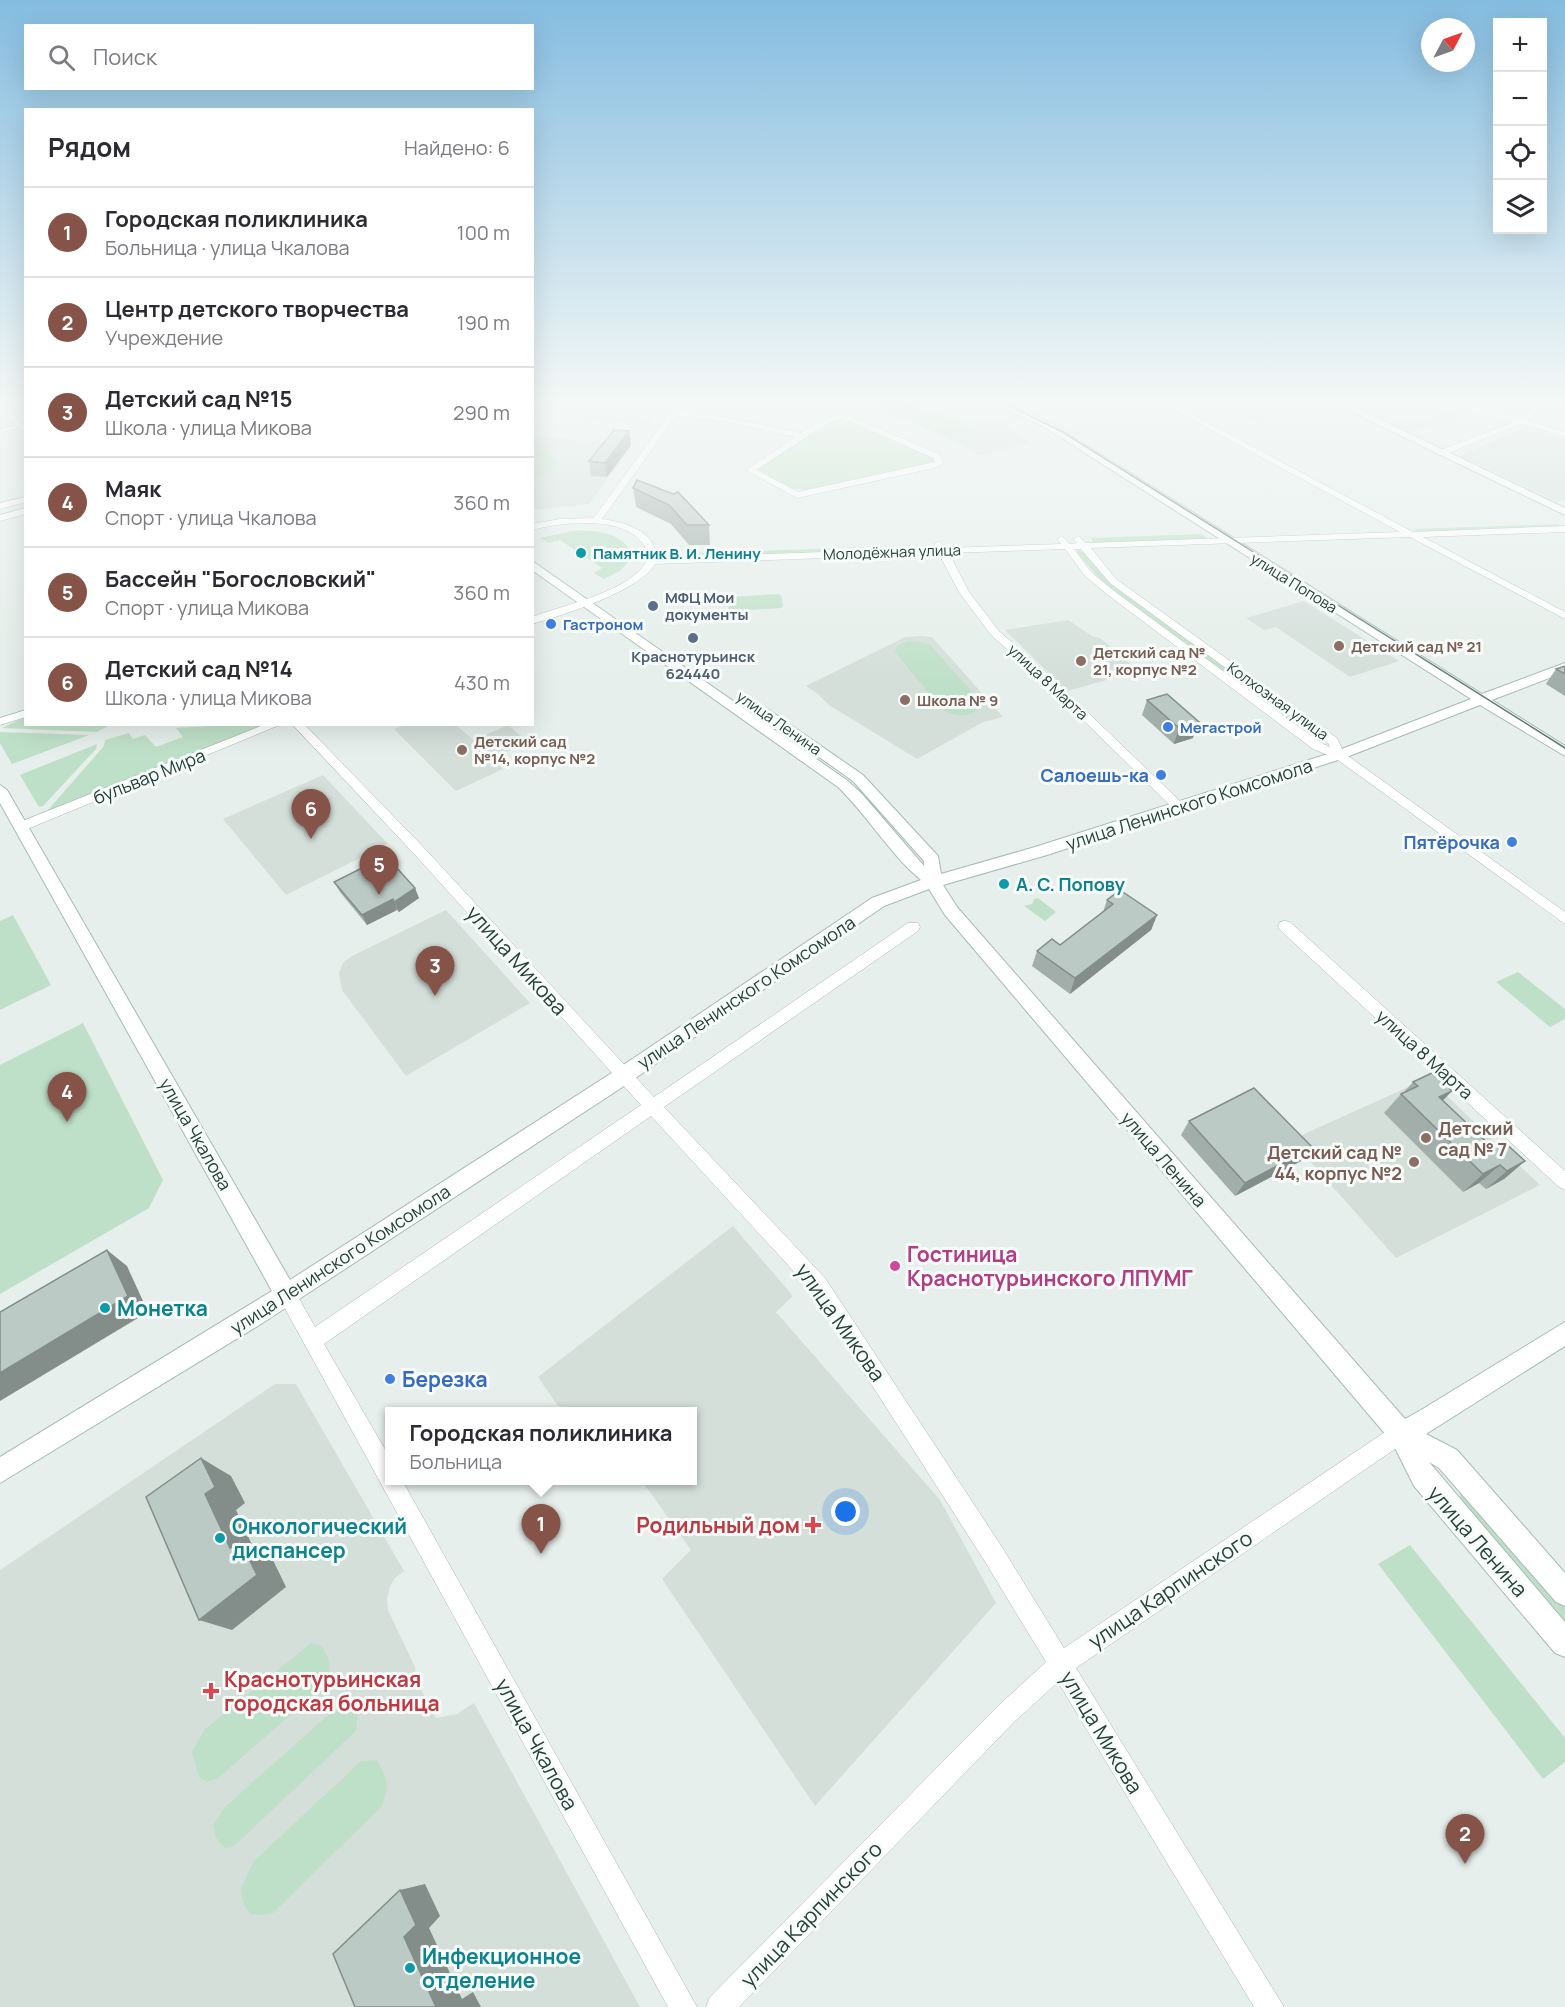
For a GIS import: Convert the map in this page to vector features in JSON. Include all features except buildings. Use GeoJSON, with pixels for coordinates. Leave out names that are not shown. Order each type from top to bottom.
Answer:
{"type":"FeatureCollection","features":[{"type":"Feature","properties":{"kind":"street"},"geometry":{"type":"LineString","coordinates":[[596,521],[616,493]]}},
{"type":"Feature","properties":{"kind":"street"},"geometry":{"type":"LineString","coordinates":[[793,493],[797,495],[808,493]]}},
{"type":"Feature","properties":{"kind":"street","name":"улица Попова"},"geometry":{"type":"LineString","coordinates":[[1156,493],[1485,698],[1565,752]]}},
{"type":"Feature","properties":{"kind":"street","name":"улица Попова"},"geometry":{"type":"LineString","coordinates":[[1160,493],[1224,535]]}},
{"type":"Feature","properties":{"kind":"street"},"geometry":{"type":"LineString","coordinates":[[1330,493],[1565,616]]}},
{"type":"Feature","properties":{"kind":"street"},"geometry":{"type":"LineString","coordinates":[[1524,493],[1565,512]]}},
{"type":"Feature","properties":{"kind":"street"},"geometry":{"type":"LineString","coordinates":[[0,506],[24,500]]}},
{"type":"Feature","properties":{"kind":"street"},"geometry":{"type":"LineString","coordinates":[[0,518],[24,512]]}},
{"type":"Feature","properties":{"kind":"street"},"geometry":{"type":"LineString","coordinates":[[534,527],[566,520],[596,521],[623,526],[637,532],[647,541],[652,556],[645,571],[634,581],[596,603],[534,620]]}},
{"type":"Feature","properties":{"kind":"street","name":"Молодёжная улица"},"geometry":{"type":"LineString","coordinates":[[652,556],[1565,521]]}},
{"type":"Feature","properties":{"kind":"street","name":"Молодёжная улица"},"geometry":{"type":"LineString","coordinates":[[1079,540],[1565,529]]}},
{"type":"Feature","properties":{"kind":"street","name":"Колхозная улица"},"geometry":{"type":"LineString","coordinates":[[1079,540],[1113,581],[1333,741],[1339,755]]}},
{"type":"Feature","properties":{"kind":"street","name":"Колхозная улица"},"geometry":{"type":"LineString","coordinates":[[1064,541],[1088,574],[1111,593],[1317,746],[1339,755],[1565,919]]}},
{"type":"Feature","properties":{"kind":"street","name":"улица 8 Марта"},"geometry":{"type":"LineString","coordinates":[[941,545],[964,592],[995,633],[1046,678],[1180,808]]}},
{"type":"Feature","properties":{"kind":"street","name":"улица Ленина"},"geometry":{"type":"LineString","coordinates":[[534,554],[596,603],[843,784],[857,797],[914,866],[933,882],[951,911],[1401,1433],[1423,1477],[1565,1643]]}},
{"type":"Feature","properties":{"kind":"street","name":"улица Ленина"},"geometry":{"type":"LineString","coordinates":[[534,565],[596,603]]}},
{"type":"Feature","properties":{"kind":"street","name":"улица Ленинского Комсомола"},"geometry":{"type":"LineString","coordinates":[[0,1471],[286,1294],[623,1075],[878,902],[933,882],[1180,808],[1339,755],[1565,667]]}},
{"type":"Feature","properties":{"kind":"street","name":"улица Попова"},"geometry":{"type":"LineString","coordinates":[[1485,698],[1565,741]]}},
{"type":"Feature","properties":{"kind":"street"},"geometry":{"type":"LineString","coordinates":[[0,722],[24,714]]}},
{"type":"Feature","properties":{"kind":"street","name":"бульвар Мира"},"geometry":{"type":"LineString","coordinates":[[20,827],[272,726]]}},
{"type":"Feature","properties":{"kind":"street","name":"улица Микова"},"geometry":{"type":"LineString","coordinates":[[299,726],[422,854],[652,1107],[818,1284],[916,1431],[1270,2007]]}},
{"type":"Feature","properties":{"kind":"street","name":"улица Чкалова"},"geometry":{"type":"LineString","coordinates":[[2,797],[313,1340],[385,1471]]}},
{"type":"Feature","properties":{"kind":"street","name":"улица 8 Марта"},"geometry":{"type":"LineString","coordinates":[[1285,926],[1565,1182]]}},
{"type":"Feature","properties":{"kind":"street"},"geometry":{"type":"LineString","coordinates":[[313,1340],[913,927]]}},
{"type":"Feature","properties":{"kind":"street","name":"улица Карпинского"},"geometry":{"type":"LineString","coordinates":[[720,2007],[1006,1714],[1061,1664],[1401,1433],[1430,1419],[1565,1333]]}},
{"type":"Feature","properties":{"kind":"street","name":"улица Ленина"},"geometry":{"type":"LineString","coordinates":[[1401,1433],[1448,1459],[1565,1593]]}},
{"type":"Feature","properties":{"kind":"street","name":"улица Чкалова"},"geometry":{"type":"LineString","coordinates":[[393,1485],[684,2007]]}},
{"type":"Feature","properties":{"kind":"shaded area"},"geometry":{"type":"Polygon","coordinates":[[[534,493],[597,493],[589,504],[534,510],[534,493]]]}},
{"type":"Feature","properties":{"kind":"shaded area"},"geometry":{"type":"Polygon","coordinates":[[[1538,493],[1565,493],[1565,500],[1558,502],[1538,493]]]}},
{"type":"Feature","properties":{"kind":"shaded area","name":"Детский сад № 21"},"geometry":{"type":"Polygon","coordinates":[[[1304,601],[1399,661],[1350,677],[1276,627],[1264,630],[1246,618],[1304,601]]]}},
{"type":"Feature","properties":{"kind":"shaded area","name":"Детский сад № 21, корпус №2"},"geometry":{"type":"Polygon","coordinates":[[[1068,620],[1092,636],[1100,638],[1139,671],[1067,691],[1005,630],[1068,620]]]}},
{"type":"Feature","properties":{"kind":"shaded area","name":"Школа № 9"},"geometry":{"type":"Polygon","coordinates":[[[905,637],[932,637],[1003,717],[983,722],[917,759],[829,705],[806,686],[905,637]]]}},
{"type":"Feature","properties":{"kind":"shaded area","name":"Детский сад №14, корпус №2"},"geometry":{"type":"Polygon","coordinates":[[[402,726],[457,726],[473,740],[509,726],[528,742],[493,758],[503,769],[456,791],[394,729],[402,726]]]}},
{"type":"Feature","properties":{"kind":"shaded area"},"geometry":{"type":"Polygon","coordinates":[[[323,775],[388,844],[286,895],[223,819],[323,775]]]}},
{"type":"Feature","properties":{"kind":"shaded area"},"geometry":{"type":"Polygon","coordinates":[[[446,910],[530,1003],[406,1076],[342,990],[339,973],[343,963],[352,956],[446,910]]]}},
{"type":"Feature","properties":{"kind":"shaded area","name":"Детский сад № 44, корпус №2"},"geometry":{"type":"Polygon","coordinates":[[[1428,1078],[1540,1185],[1396,1258],[1291,1140],[1428,1078]]]}},
{"type":"Feature","properties":{"kind":"shaded area","name":"Родильный дом"},"geometry":{"type":"Polygon","coordinates":[[[733,1226],[793,1296],[776,1312],[940,1500],[996,1603],[815,1806],[662,1579],[691,1550],[645,1485],[697,1485],[697,1407],[563,1407],[558,1406],[538,1377],[733,1226]]]}},
{"type":"Feature","properties":{"kind":"shaded area","name":"Краснотурьинская городская больница"},"geometry":{"type":"Polygon","coordinates":[[[275,1384],[296,1384],[404,1571],[395,1578],[390,1586],[387,1599],[388,1610],[415,1667],[416,1680],[436,1718],[457,1714],[474,1703],[640,2007],[0,2007],[0,1570],[275,1384]]]}},
{"type":"Feature","properties":{"kind":"green space"},"geometry":{"type":"Polygon","coordinates":[[[1557,524],[1562,527],[1418,532],[1413,529],[1557,524]]]}},
{"type":"Feature","properties":{"kind":"green space"},"geometry":{"type":"Polygon","coordinates":[[[572,531],[595,531],[617,538],[629,548],[629,561],[620,571],[604,579],[594,573],[602,568],[560,540],[549,543],[540,538],[572,531]]]}},
{"type":"Feature","properties":{"kind":"green space"},"geometry":{"type":"Polygon","coordinates":[[[1201,534],[1208,539],[1098,543],[1093,542],[1091,538],[1201,534]]]}},
{"type":"Feature","properties":{"kind":"green space"},"geometry":{"type":"Polygon","coordinates":[[[926,545],[929,548],[697,557],[697,553],[926,545]]]}},
{"type":"Feature","properties":{"kind":"green space"},"geometry":{"type":"Polygon","coordinates":[[[1078,550],[1084,552],[1113,584],[1321,737],[1320,739],[1317,740],[1105,585],[1076,552],[1078,550]]]}},
{"type":"Feature","properties":{"kind":"green space"},"geometry":{"type":"Polygon","coordinates":[[[781,595],[783,606],[781,608],[729,610],[727,599],[730,597],[781,595]]]}},
{"type":"Feature","properties":{"kind":"green space"},"geometry":{"type":"Polygon","coordinates":[[[908,641],[930,645],[980,702],[978,709],[961,716],[943,710],[895,652],[897,646],[908,641]]]}},
{"type":"Feature","properties":{"kind":"green space"},"geometry":{"type":"Polygon","coordinates":[[[24,717],[24,726],[108,726],[97,732],[2,728],[24,717]]]}},
{"type":"Feature","properties":{"kind":"green space"},"geometry":{"type":"Polygon","coordinates":[[[262,726],[52,811],[48,810],[104,746],[105,740],[129,733],[133,739],[145,735],[156,747],[183,737],[176,728],[262,726]]]}},
{"type":"Feature","properties":{"kind":"green space"},"geometry":{"type":"Polygon","coordinates":[[[0,732],[89,735],[12,764],[0,743],[0,732]]]}},
{"type":"Feature","properties":{"kind":"green space"},"geometry":{"type":"Polygon","coordinates":[[[97,744],[96,749],[43,806],[39,807],[20,775],[97,744]]]}},
{"type":"Feature","properties":{"kind":"green space"},"geometry":{"type":"Polygon","coordinates":[[[1038,898],[1056,912],[1045,921],[1024,906],[1032,904],[1034,899],[1038,898]]]}},
{"type":"Feature","properties":{"kind":"green space"},"geometry":{"type":"Polygon","coordinates":[[[13,915],[51,985],[0,1010],[0,921],[13,915]]]}},
{"type":"Feature","properties":{"kind":"green space"},"geometry":{"type":"Polygon","coordinates":[[[1518,972],[1565,1009],[1565,1019],[1550,1027],[1496,982],[1518,972]]]}},
{"type":"Feature","properties":{"kind":"green space"},"geometry":{"type":"Polygon","coordinates":[[[83,1023],[163,1180],[149,1208],[0,1294],[0,1065],[83,1023]]]}},
{"type":"Feature","properties":{"kind":"green space"},"geometry":{"type":"Polygon","coordinates":[[[1460,1494],[1466,1496],[1565,1608],[1565,1623],[1461,1504],[1460,1494]]]}},
{"type":"Feature","properties":{"kind":"green space"},"geometry":{"type":"Polygon","coordinates":[[[1410,1545],[1565,1738],[1565,1762],[1543,1779],[1378,1564],[1410,1545]]]}},
{"type":"Feature","properties":{"kind":"green space"},"geometry":{"type":"Polygon","coordinates":[[[311,1643],[321,1646],[328,1657],[330,1667],[322,1688],[218,1778],[207,1782],[199,1777],[192,1752],[205,1729],[311,1643]]]}},
{"type":"Feature","properties":{"kind":"green space"},"geometry":{"type":"Polygon","coordinates":[[[349,1705],[358,1712],[356,1731],[234,1846],[225,1848],[216,1838],[213,1825],[225,1807],[328,1715],[349,1705]]]}},
{"type":"Feature","properties":{"kind":"green space"},"geometry":{"type":"Polygon","coordinates":[[[377,1760],[384,1773],[387,1788],[381,1807],[273,1913],[250,1914],[243,1903],[241,1889],[253,1862],[361,1761],[377,1760]]]}},
{"type":"Feature","properties":{"kind":"tram line"},"geometry":{"type":"LineString","coordinates":[[1159,493],[1565,748]]}},
{"type":"Feature","properties":{"kind":"place","name":"Памятник В. И. Ленину"},"geometry":{"type":"Point","coordinates":[581,553]}},
{"type":"Feature","properties":{"kind":"place","name":"МФЦ Мои документы"},"geometry":{"type":"Point","coordinates":[653,606]}},
{"type":"Feature","properties":{"kind":"place","name":"Гастроном"},"geometry":{"type":"Point","coordinates":[551,624]}},
{"type":"Feature","properties":{"kind":"place","name":"Краснотурьинск 624440"},"geometry":{"type":"Point","coordinates":[693,638]}},
{"type":"Feature","properties":{"kind":"place","name":"Детский сад № 21"},"geometry":{"type":"Point","coordinates":[1339,646]}},
{"type":"Feature","properties":{"kind":"place","name":"Детский сад № 21, корпус №2"},"geometry":{"type":"Point","coordinates":[1081,661]}},
{"type":"Feature","properties":{"kind":"place","name":"Школа № 9"},"geometry":{"type":"Point","coordinates":[905,700]}},
{"type":"Feature","properties":{"kind":"place","name":"Мегастрой"},"geometry":{"type":"Point","coordinates":[1168,727]}},
{"type":"Feature","properties":{"kind":"place","name":"Детский сад №14, корпус №2"},"geometry":{"type":"Point","coordinates":[462,750]}},
{"type":"Feature","properties":{"kind":"place","name":"Салоешь-ка"},"geometry":{"type":"Point","coordinates":[1161,775]}},
{"type":"Feature","properties":{"kind":"place","name":"Детский сад №14"},"geometry":{"type":"Point","coordinates":[311,839]}},
{"type":"Feature","properties":{"kind":"place","name":"Пятёрочка"},"geometry":{"type":"Point","coordinates":[1512,842]}},
{"type":"Feature","properties":{"kind":"place","name":"А. С. Попову"},"geometry":{"type":"Point","coordinates":[1004,884]}},
{"type":"Feature","properties":{"kind":"place","name":"Бассейн \"Богословский\""},"geometry":{"type":"Point","coordinates":[379,895]}},
{"type":"Feature","properties":{"kind":"place","name":"Детский сад №15"},"geometry":{"type":"Point","coordinates":[435,996]}},
{"type":"Feature","properties":{"kind":"place","name":"Маяк"},"geometry":{"type":"Point","coordinates":[67,1122]}},
{"type":"Feature","properties":{"kind":"place","name":"Детский сад № 7"},"geometry":{"type":"Point","coordinates":[1426,1138]}},
{"type":"Feature","properties":{"kind":"place","name":"Детский сад № 44, корпус №2"},"geometry":{"type":"Point","coordinates":[1414,1162]}},
{"type":"Feature","properties":{"kind":"place","name":"Гостиница Краснотурьинского ЛПУМГ"},"geometry":{"type":"Point","coordinates":[895,1266]}},
{"type":"Feature","properties":{"kind":"place","name":"Монетка"},"geometry":{"type":"Point","coordinates":[105,1308]}},
{"type":"Feature","properties":{"kind":"place","name":"Березка"},"geometry":{"type":"Point","coordinates":[390,1379]}},
{"type":"Feature","properties":{"kind":"place","name":"Родильный дом"},"geometry":{"type":"Point","coordinates":[813,1525]}},
{"type":"Feature","properties":{"kind":"place","name":"Онкологический диспансер"},"geometry":{"type":"Point","coordinates":[220,1538]}},
{"type":"Feature","properties":{"kind":"place","name":"Городская поликлиника"},"geometry":{"type":"Point","coordinates":[541,1554]}},
{"type":"Feature","properties":{"kind":"place","name":"Краснотурьинская городская больница"},"geometry":{"type":"Point","coordinates":[211,1691]}},
{"type":"Feature","properties":{"kind":"place","name":"Центр детского творчества"},"geometry":{"type":"Point","coordinates":[1465,1864]}},
{"type":"Feature","properties":{"kind":"place","name":"Инфекционное отделение"},"geometry":{"type":"Point","coordinates":[410,1968]}}]}
